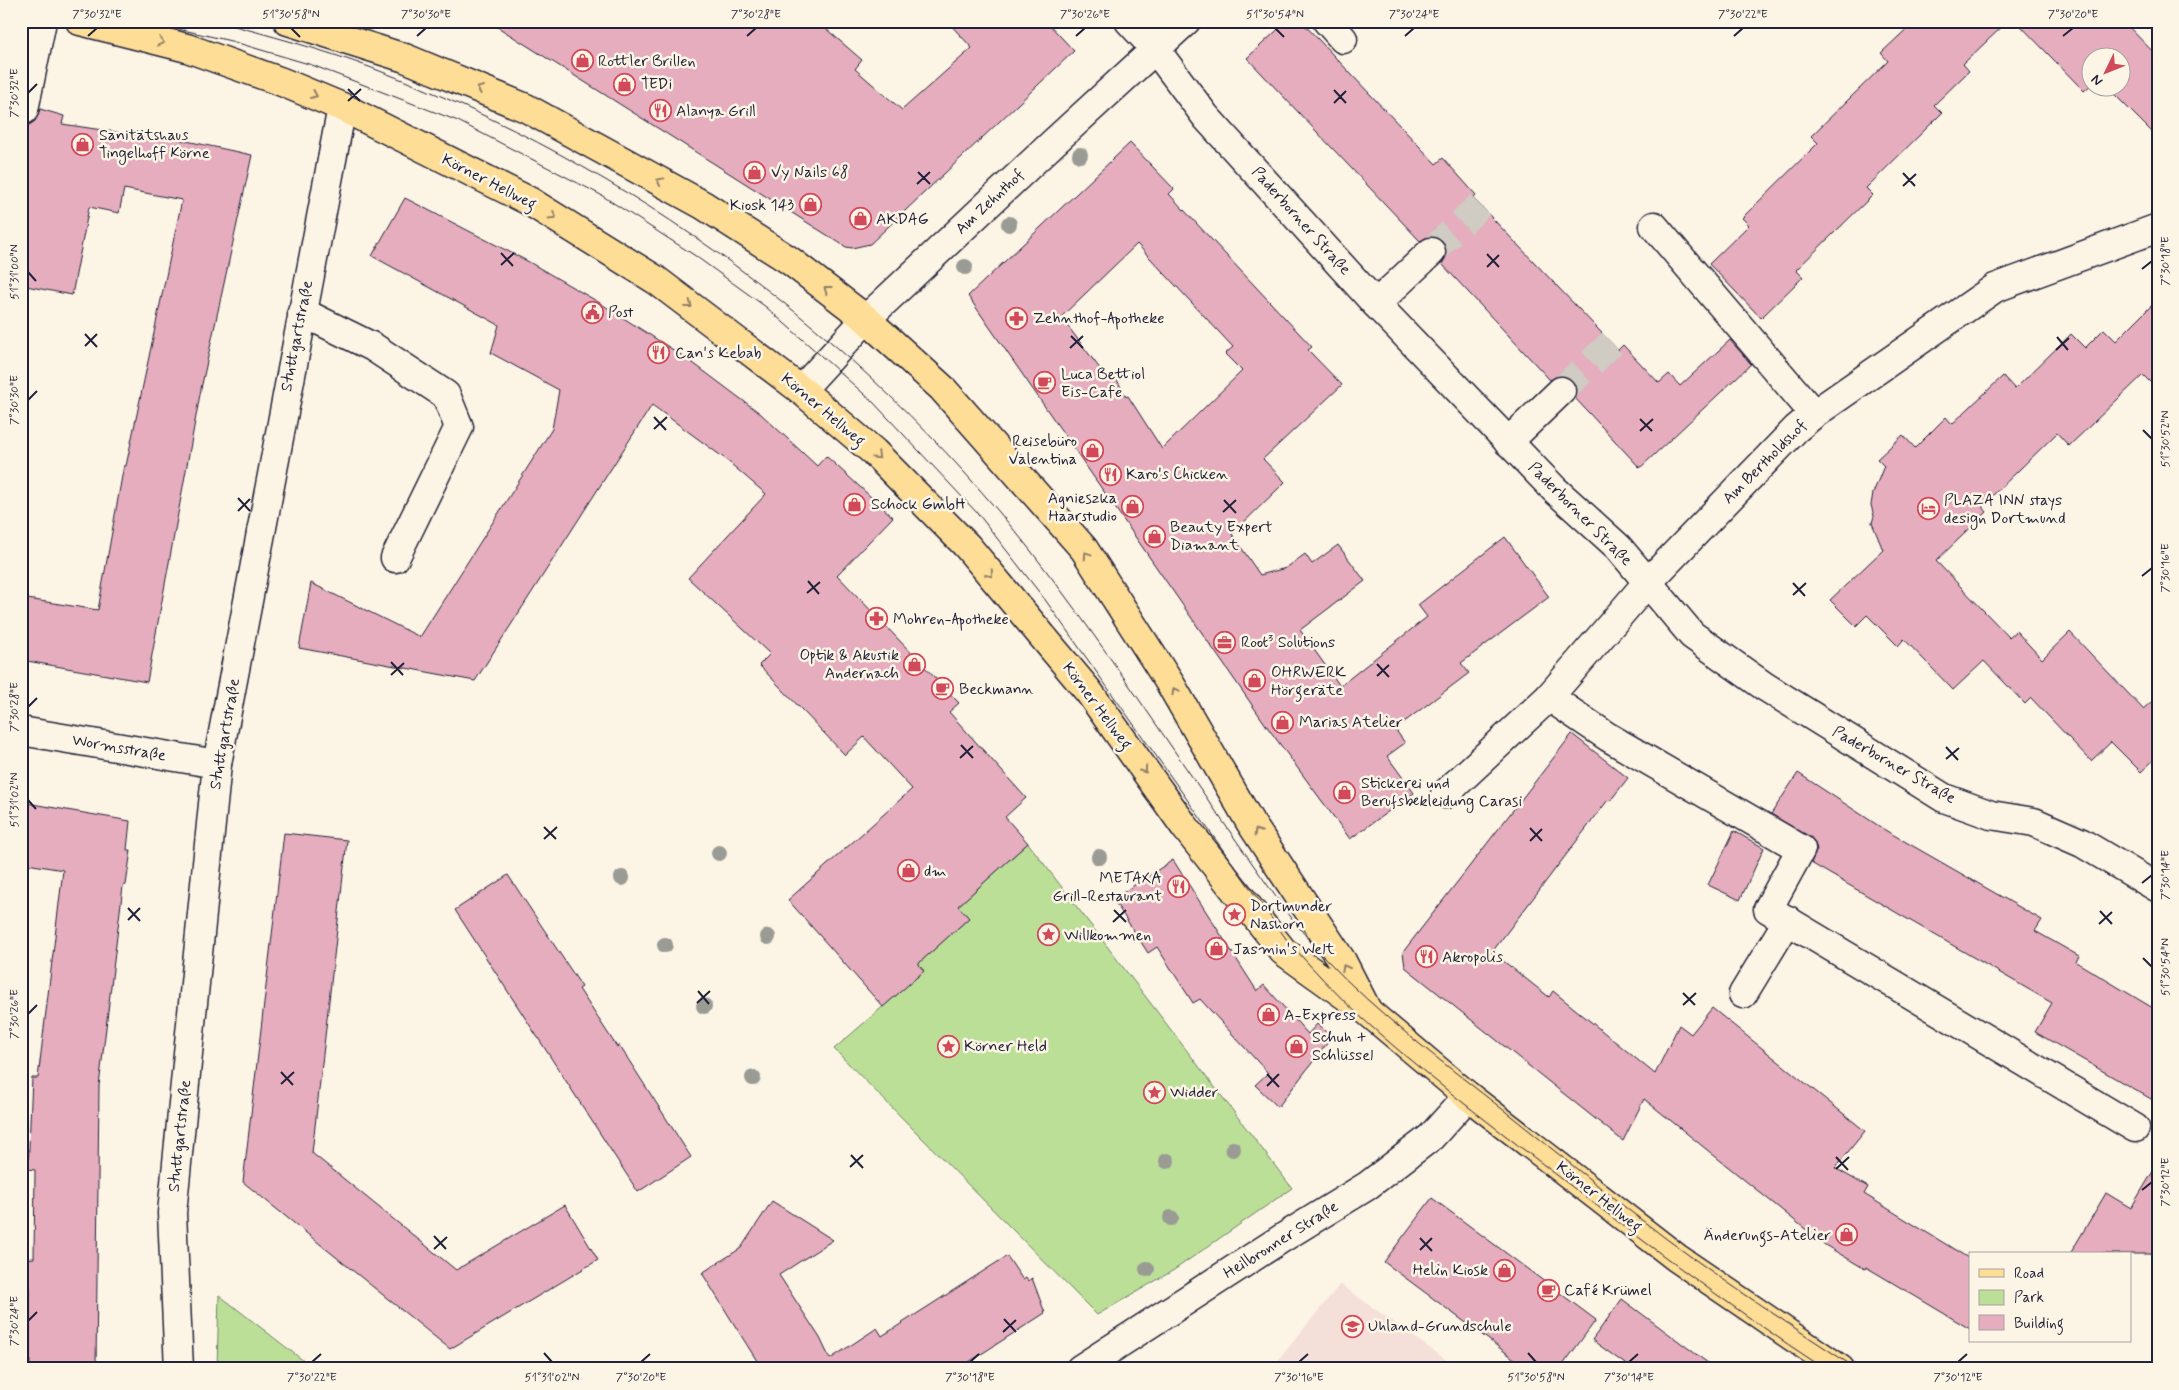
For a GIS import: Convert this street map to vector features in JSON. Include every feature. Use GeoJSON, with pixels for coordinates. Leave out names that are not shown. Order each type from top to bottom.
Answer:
{"type":"FeatureCollection","features":[{"type":"Feature","properties":{"kind":"main road","name":"Körner Hellweg"},"geometry":{"type":"LineString","coordinates":[[80,21],[187,48],[282,82],[342,107],[528,201],[656,280],[801,390],[874,452],[966,546],[1089,692],[1185,827],[1283,951],[1367,1011],[1468,1096],[1677,1258],[1840,1369]]}},
{"type":"Feature","properties":{"kind":"main road","name":"Körner Hellweg"},"geometry":{"type":"LineString","coordinates":[[288,21],[405,58],[526,108],[703,205],[789,260],[866,319],[942,388],[1084,549],[1171,685],[1250,822],[1342,961],[1367,1011]]}},
{"type":"Feature","properties":{"kind":"street"},"geometry":{"type":"LineString","coordinates":[[24,110],[42,21]]}},
{"type":"Feature","properties":{"kind":"street","name":"Paderborner Straße"},"geometry":{"type":"LineString","coordinates":[[1129,21],[1156,50],[1206,117],[1376,304],[1554,489],[1618,547],[1646,583],[1692,635],[1772,691],[1944,798],[1991,815],[2034,822],[2082,843],[2158,888]]}},
{"type":"Feature","properties":{"kind":"street","name":"Am Zehnthof"},"geometry":{"type":"LineString","coordinates":[[801,390],[866,319],[1046,149],[1186,21]]}},
{"type":"Feature","properties":{"kind":"street","name":"Stuttgartstraße"},"geometry":{"type":"LineString","coordinates":[[179,1369],[172,1213],[218,764],[342,107]]}},
{"type":"Feature","properties":{"kind":"street"},"geometry":{"type":"LineString","coordinates":[[1654,226],[1814,414]]}},
{"type":"Feature","properties":{"kind":"street","name":"Am Bertholdshof"},"geometry":{"type":"LineString","coordinates":[[1445,794],[1549,698],[1646,583],[1796,429],[1814,414],[1995,288],[2158,228]]}},
{"type":"Feature","properties":{"kind":"street"},"geometry":{"type":"LineString","coordinates":[[1376,304],[1431,252]]}},
{"type":"Feature","properties":{"kind":"street"},"geometry":{"type":"LineString","coordinates":[[302,312],[374,347],[446,395],[459,427],[395,558]]}},
{"type":"Feature","properties":{"kind":"street"},"geometry":{"type":"LineString","coordinates":[[1508,442],[1561,391]]}},
{"type":"Feature","properties":{"kind":"street"},"geometry":{"type":"LineString","coordinates":[[1549,698],[1608,737],[1801,848],[1768,909],[2135,1128]]}},
{"type":"Feature","properties":{"kind":"street","name":"Wormsstraße"},"geometry":{"type":"LineString","coordinates":[[21,731],[218,764]]}},
{"type":"Feature","properties":{"kind":"street"},"geometry":{"type":"LineString","coordinates":[[1744,994],[1788,920]]}},
{"type":"Feature","properties":{"kind":"street","name":"Heilbronner Straße"},"geometry":{"type":"LineString","coordinates":[[1080,1369],[1284,1236],[1367,1186],[1431,1137],[1468,1096]]}},
{"type":"Feature","properties":{"kind":"shaded area","name":"Uhland-Grundschule"},"geometry":{"type":"Polygon","coordinates":[[[1340,1284],[1459,1369],[1271,1369],[1340,1284]]]}},
{"type":"Feature","properties":{"kind":"green space"},"geometry":{"type":"Polygon","coordinates":[[[1028,843],[1292,1188],[1174,1270],[1097,1315],[834,1049],[924,971],[918,964],[969,918],[958,906],[1028,843]]]}},
{"type":"Feature","properties":{"kind":"green space"},"geometry":{"type":"Polygon","coordinates":[[[219,1295],[314,1369],[217,1369],[219,1295]]]}},
{"type":"Feature","properties":{"kind":"building"},"geometry":{"type":"Polygon","coordinates":[[[488,21],[817,21],[862,60],[855,69],[902,110],[972,48],[947,21],[1046,21],[1074,51],[870,244],[852,248],[846,247],[488,21]]]}},
{"type":"Feature","properties":{"kind":"building"},"geometry":{"type":"Polygon","coordinates":[[[1287,21],[1301,21],[1436,164],[1443,158],[1476,195],[1473,198],[1618,350],[1623,345],[1659,383],[1669,374],[1680,386],[1730,340],[1751,364],[1640,468],[1575,398],[1576,388],[1572,380],[1565,376],[1558,376],[1550,380],[1442,264],[1446,257],[1446,249],[1442,241],[1436,237],[1428,237],[1420,241],[1247,58],[1287,21]]]}},
{"type":"Feature","properties":{"kind":"building"},"geometry":{"type":"Polygon","coordinates":[[[1915,21],[2008,21],[1963,64],[1969,71],[1934,105],[1942,113],[1866,188],[1873,195],[1796,270],[1803,277],[1761,318],[1709,264],[1749,225],[1742,218],[1818,143],[1811,136],[1888,61],[1881,53],[1915,21]]]}},
{"type":"Feature","properties":{"kind":"building"},"geometry":{"type":"Polygon","coordinates":[[[2016,21],[2123,21],[2158,57],[2158,138],[2118,98],[2132,98],[2132,48],[2082,48],[2082,89],[2016,21]]]}},
{"type":"Feature","properties":{"kind":"building"},"geometry":{"type":"Polygon","coordinates":[[[40,109],[64,116],[62,124],[149,137],[149,133],[252,155],[201,389],[147,682],[21,660],[21,598],[98,610],[124,465],[126,466],[182,200],[124,189],[119,213],[89,207],[72,295],[21,285],[21,125],[29,125],[35,121],[40,109]]]}},
{"type":"Feature","properties":{"kind":"building"},"geometry":{"type":"Polygon","coordinates":[[[1130,143],[1174,189],[1169,194],[1312,347],[1308,350],[1342,385],[1263,459],[1285,482],[1232,534],[1260,575],[1286,568],[1305,554],[1312,564],[1338,545],[1365,581],[1300,630],[1340,686],[1427,617],[1418,605],[1505,537],[1549,597],[1461,663],[1469,673],[1395,729],[1405,743],[1387,756],[1414,793],[1350,839],[1268,728],[968,296],[1130,143]],[[1137,244],[1061,317],[1107,378],[1114,374],[1126,397],[1128,396],[1162,449],[1242,371],[1225,354],[1233,347],[1137,244]]]}},
{"type":"Feature","properties":{"kind":"building"},"geometry":{"type":"Polygon","coordinates":[[[405,198],[529,262],[600,303],[689,360],[761,414],[817,466],[826,456],[893,517],[837,575],[959,703],[949,712],[1026,798],[1005,817],[1028,843],[958,906],[969,918],[918,964],[924,971],[883,1007],[788,900],[912,789],[864,737],[845,755],[759,665],[770,654],[688,578],[766,494],[724,458],[652,405],[475,681],[299,648],[311,583],[420,637],[552,429],[559,390],[491,353],[499,325],[372,256],[405,198]]]}},
{"type":"Feature","properties":{"kind":"building","name":"PLAZA INN stays design Dortmund"},"geometry":{"type":"Polygon","coordinates":[[[2158,299],[2158,390],[2143,375],[2069,446],[2057,433],[1982,506],[1987,512],[1936,561],[2009,637],[2016,631],[2042,659],[2070,632],[2143,709],[2158,696],[2158,756],[2141,772],[2111,742],[2091,761],[2031,698],[2025,704],[1984,661],[1953,690],[1904,639],[1898,646],[1867,615],[1856,626],[1830,600],[1883,550],[1872,523],[1874,516],[1871,505],[1873,493],[1884,466],[1877,459],[1903,435],[1915,448],[1946,417],[1952,424],[2003,376],[2015,389],[2071,334],[2085,348],[2104,329],[2116,341],[2158,299]]]}},
{"type":"Feature","properties":{"kind":"building"},"geometry":{"type":"Polygon","coordinates":[[[1572,734],[1628,778],[1610,801],[1608,800],[1492,952],[1549,997],[1553,991],[1655,1074],[1679,1025],[1691,1034],[1712,1008],[1865,1131],[1835,1168],[1868,1187],[1864,1194],[1969,1258],[1969,1328],[1866,1267],[1865,1269],[1825,1245],[1644,1099],[1623,1141],[1405,967],[1403,952],[1572,734]]]}},
{"type":"Feature","properties":{"kind":"building"},"geometry":{"type":"Polygon","coordinates":[[[1798,773],[1885,830],[2042,920],[2035,931],[2079,956],[2076,962],[2158,1011],[2158,1103],[2035,1032],[2052,1003],[1811,863],[1817,849],[1814,841],[1771,814],[1798,773]]]}},
{"type":"Feature","properties":{"kind":"building"},"geometry":{"type":"Polygon","coordinates":[[[21,802],[130,821],[127,850],[131,850],[126,885],[123,886],[99,1086],[96,1369],[30,1369],[30,1287],[21,1287],[21,1259],[34,1258],[35,1170],[28,1169],[32,1078],[38,1078],[63,870],[21,863],[21,802]]]}},
{"type":"Feature","properties":{"kind":"building"},"geometry":{"type":"Polygon","coordinates":[[[1734,831],[1764,848],[1740,900],[1708,885],[1734,831]]]}},
{"type":"Feature","properties":{"kind":"building"},"geometry":{"type":"Polygon","coordinates":[[[284,833],[347,840],[312,1153],[456,1270],[565,1205],[598,1260],[450,1349],[243,1182],[284,833]]]}},
{"type":"Feature","properties":{"kind":"building"},"geometry":{"type":"Polygon","coordinates":[[[1173,860],[1257,991],[1264,985],[1308,1034],[1317,1024],[1332,1037],[1278,1107],[1255,1085],[1268,1073],[1200,999],[1193,1003],[1157,947],[1148,953],[1113,899],[1173,860]]]}},
{"type":"Feature","properties":{"kind":"building"},"geometry":{"type":"Polygon","coordinates":[[[508,875],[582,987],[579,989],[617,1047],[619,1045],[691,1157],[638,1192],[455,910],[508,875]]]}},
{"type":"Feature","properties":{"kind":"building"},"geometry":{"type":"Polygon","coordinates":[[[2158,1163],[2158,1254],[2071,1252],[2106,1193],[2131,1208],[2158,1163]]]}},
{"type":"Feature","properties":{"kind":"building"},"geometry":{"type":"Polygon","coordinates":[[[1432,1198],[1596,1320],[1560,1369],[1528,1369],[1384,1262],[1432,1198]]]}},
{"type":"Feature","properties":{"kind":"building"},"geometry":{"type":"Polygon","coordinates":[[[772,1201],[833,1240],[779,1275],[820,1338],[830,1359],[877,1328],[882,1336],[1007,1256],[1023,1280],[1026,1278],[1028,1281],[1032,1278],[1045,1313],[958,1369],[762,1369],[702,1273],[741,1248],[772,1201]]]}},
{"type":"Feature","properties":{"kind":"building"},"geometry":{"type":"Polygon","coordinates":[[[1622,1299],[1716,1369],[1632,1369],[1592,1340],[1622,1299]]]}},
{"type":"Feature","properties":{"kind":"tunnel"},"geometry":{"type":"LineString","coordinates":[[1431,252],[1480,205]]}},
{"type":"Feature","properties":{"kind":"tunnel"},"geometry":{"type":"LineString","coordinates":[[1561,391],[1612,343]]}},
{"type":"Feature","properties":{"kind":"tram line"},"geometry":{"type":"LineString","coordinates":[[144,21],[231,41],[312,65],[458,121],[601,195],[694,255],[766,307],[873,402],[979,515],[1046,601],[1287,940],[1343,1000],[1428,1075],[1575,1189],[1716,1294],[1825,1369]]}},
{"type":"Feature","properties":{"kind":"tram line"},"geometry":{"type":"LineString","coordinates":[[216,21],[314,48],[372,68],[468,108],[560,154],[649,207],[734,265],[815,329],[892,398],[964,472],[1031,551],[1106,652],[1286,910],[1324,957],[1366,999],[1412,1038],[1647,1224],[1738,1290],[1857,1369]]}},
{"type":"Feature","properties":{"kind":"place","name":"Rottler Brillen"},"geometry":{"type":"Point","coordinates":[582,61]}},
{"type":"Feature","properties":{"kind":"place","name":"TEDi"},"geometry":{"type":"Point","coordinates":[625,84]}},
{"type":"Feature","properties":{"kind":"place","name":"Alanya Grill"},"geometry":{"type":"Point","coordinates":[660,111]}},
{"type":"Feature","properties":{"kind":"place","name":"Sanitätshaus Tingelhoff Körne"},"geometry":{"type":"Point","coordinates":[83,144]}},
{"type":"Feature","properties":{"kind":"place","name":"Vy Nails 68"},"geometry":{"type":"Point","coordinates":[755,172]}},
{"type":"Feature","properties":{"kind":"place","name":"Kiosk 143"},"geometry":{"type":"Point","coordinates":[810,205]}},
{"type":"Feature","properties":{"kind":"place","name":"AKDAG"},"geometry":{"type":"Point","coordinates":[860,219]}},
{"type":"Feature","properties":{"kind":"place","name":"Post"},"geometry":{"type":"Point","coordinates":[592,312]}},
{"type":"Feature","properties":{"kind":"place","name":"Zehnthof-Apotheke"},"geometry":{"type":"Point","coordinates":[1017,318]}},
{"type":"Feature","properties":{"kind":"place","name":"Can's Kebab"},"geometry":{"type":"Point","coordinates":[659,353]}},
{"type":"Feature","properties":{"kind":"place","name":"Luca Bettiol Eis-Cafe"},"geometry":{"type":"Point","coordinates":[1045,383]}},
{"type":"Feature","properties":{"kind":"place","name":"Reisebüro Valentina"},"geometry":{"type":"Point","coordinates":[1093,450]}},
{"type":"Feature","properties":{"kind":"place","name":"Karo's Chicken"},"geometry":{"type":"Point","coordinates":[1110,474]}},
{"type":"Feature","properties":{"kind":"place","name":"Schock GmbH"},"geometry":{"type":"Point","coordinates":[855,504]}},
{"type":"Feature","properties":{"kind":"place","name":"Agnieszka Haarstudio"},"geometry":{"type":"Point","coordinates":[1133,507]}},
{"type":"Feature","properties":{"kind":"place","name":"PLAZA INN stays design Dortmund"},"geometry":{"type":"Point","coordinates":[1928,509]}},
{"type":"Feature","properties":{"kind":"place","name":"Beauty Expert Diamant"},"geometry":{"type":"Point","coordinates":[1154,536]}},
{"type":"Feature","properties":{"kind":"place","name":"Mohren-Apotheke"},"geometry":{"type":"Point","coordinates":[877,619]}},
{"type":"Feature","properties":{"kind":"place","name":"Root³ Solutions"},"geometry":{"type":"Point","coordinates":[1225,642]}},
{"type":"Feature","properties":{"kind":"place","name":"Optik & Akustik Andernach"},"geometry":{"type":"Point","coordinates":[915,664]}},
{"type":"Feature","properties":{"kind":"place","name":"OHRWERK Hörgeräte"},"geometry":{"type":"Point","coordinates":[1255,681]}},
{"type":"Feature","properties":{"kind":"place","name":"Beckmann"},"geometry":{"type":"Point","coordinates":[943,689]}},
{"type":"Feature","properties":{"kind":"place","name":"Marias Atelier"},"geometry":{"type":"Point","coordinates":[1283,722]}},
{"type":"Feature","properties":{"kind":"place","name":"Stickerei und Berufsbekleidung Carasi"},"geometry":{"type":"Point","coordinates":[1345,792]}},
{"type":"Feature","properties":{"kind":"place","name":"dm"},"geometry":{"type":"Point","coordinates":[908,871]}},
{"type":"Feature","properties":{"kind":"place","name":"METAXA Grill-Restaurant"},"geometry":{"type":"Point","coordinates":[1178,887]}},
{"type":"Feature","properties":{"kind":"place","name":"Dortmunder Nashorn"},"geometry":{"type":"Point","coordinates":[1234,915]}},
{"type":"Feature","properties":{"kind":"place","name":"Willkommen"},"geometry":{"type":"Point","coordinates":[1048,935]}},
{"type":"Feature","properties":{"kind":"place","name":"Jasmin's Welt"},"geometry":{"type":"Point","coordinates":[1217,949]}},
{"type":"Feature","properties":{"kind":"place","name":"Akropolis"},"geometry":{"type":"Point","coordinates":[1426,957]}},
{"type":"Feature","properties":{"kind":"place","name":"A-Express"},"geometry":{"type":"Point","coordinates":[1268,1015]}},
{"type":"Feature","properties":{"kind":"place","name":"Körner Held"},"geometry":{"type":"Point","coordinates":[948,1046]}},
{"type":"Feature","properties":{"kind":"place","name":"Schuh + Schlüssel"},"geometry":{"type":"Point","coordinates":[1296,1046]}},
{"type":"Feature","properties":{"kind":"place","name":"Widder"},"geometry":{"type":"Point","coordinates":[1154,1092]}},
{"type":"Feature","properties":{"kind":"place","name":"Änderungs-Atelier"},"geometry":{"type":"Point","coordinates":[1847,1235]}},
{"type":"Feature","properties":{"kind":"place","name":"Helin Kiosk"},"geometry":{"type":"Point","coordinates":[1504,1270]}},
{"type":"Feature","properties":{"kind":"place","name":"Café Krümel"},"geometry":{"type":"Point","coordinates":[1548,1290]}},
{"type":"Feature","properties":{"kind":"place","name":"Uhland-Grundschule"},"geometry":{"type":"Point","coordinates":[1352,1326]}}]}
